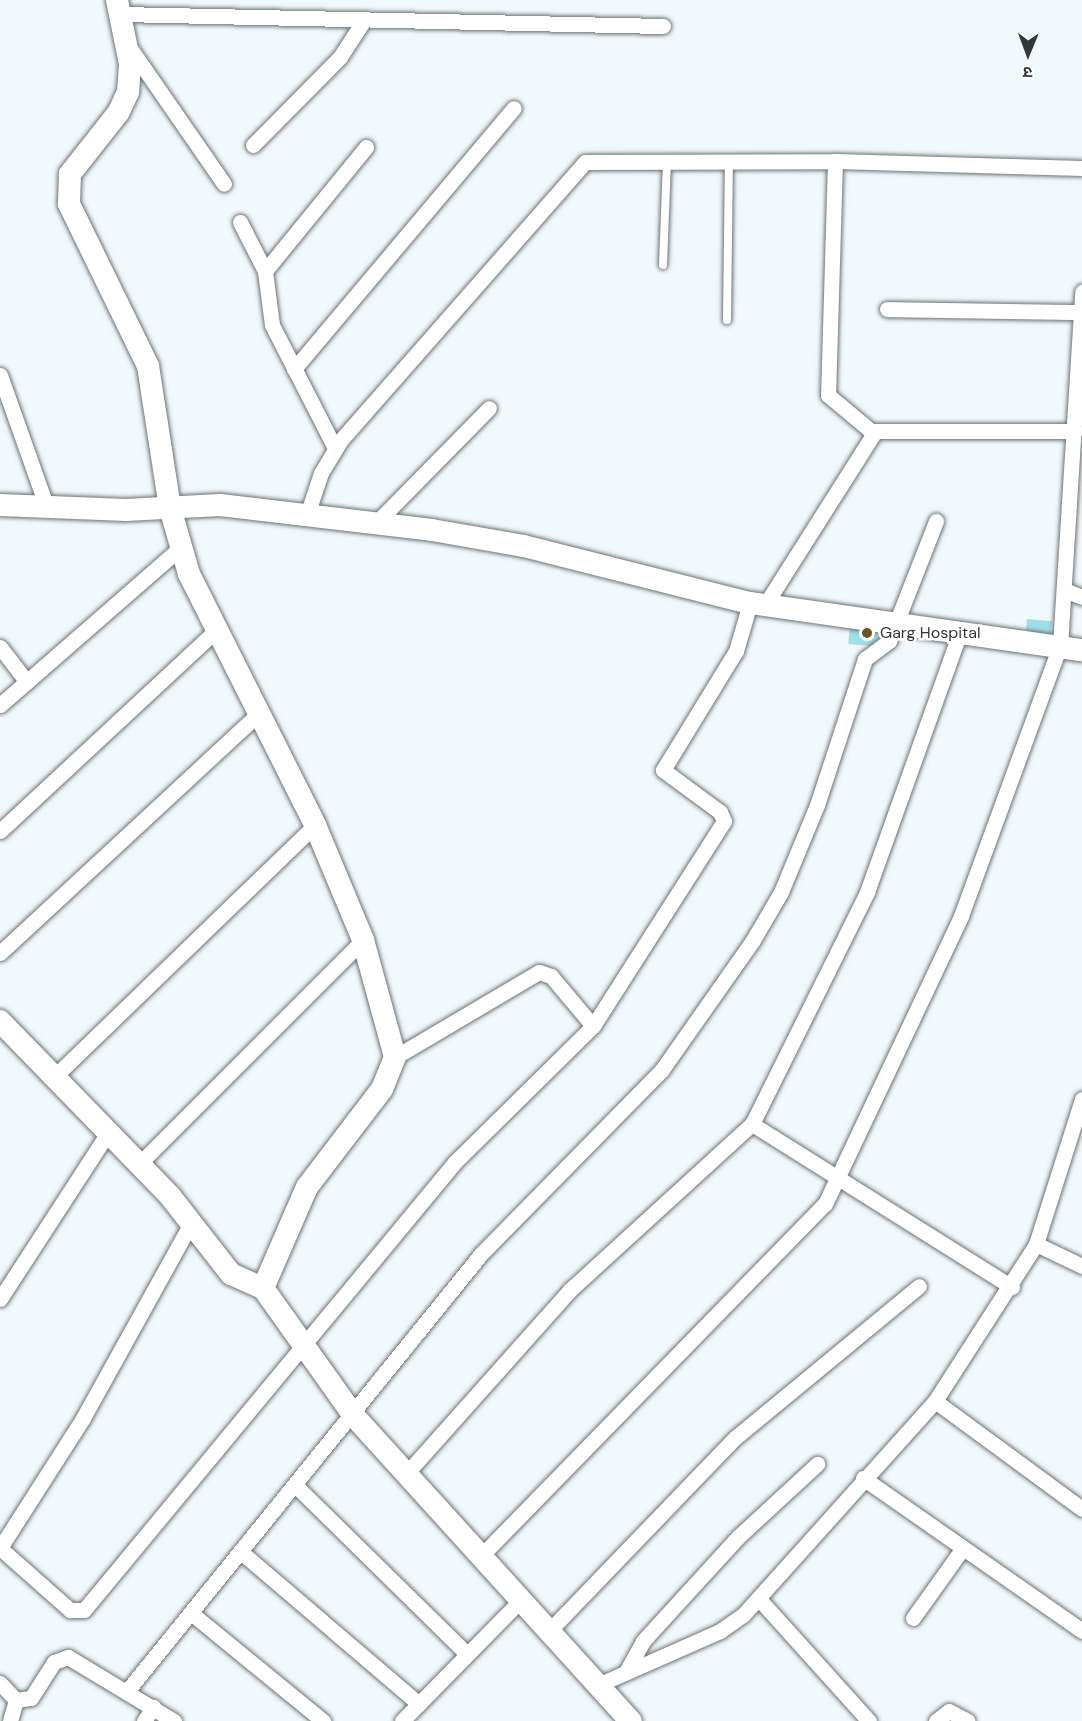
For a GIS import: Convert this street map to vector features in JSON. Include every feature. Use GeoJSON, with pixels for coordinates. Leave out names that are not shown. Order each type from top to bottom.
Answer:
{"type":"FeatureCollection","features":[{"type":"Feature","properties":{"kind":"main road"},"geometry":{"type":"LineString","coordinates":[[119,7],[128,45],[124,102],[80,158],[66,188],[69,204],[148,366],[170,508],[181,547],[217,629],[315,825],[363,940],[395,1057],[382,1089],[307,1188],[263,1288]]}},
{"type":"Feature","properties":{"kind":"main road"},"geometry":{"type":"LineString","coordinates":[[0,505],[47,508],[170,508],[220,505],[376,523],[524,546],[757,604],[898,622],[1082,650]]}},
{"type":"Feature","properties":{"kind":"main road"},"geometry":{"type":"LineString","coordinates":[[0,1021],[139,1164],[191,1223],[231,1274],[263,1288],[354,1416],[479,1558],[600,1684],[629,1720]]}},
{"type":"Feature","properties":{"kind":"street"},"geometry":{"type":"LineString","coordinates":[[119,7],[364,20],[663,26]]}},
{"type":"Feature","properties":{"kind":"street"},"geometry":{"type":"LineString","coordinates":[[253,145],[340,57],[364,20]]}},
{"type":"Feature","properties":{"kind":"street"},"geometry":{"type":"LineString","coordinates":[[128,45],[224,184]]}},
{"type":"Feature","properties":{"kind":"street"},"geometry":{"type":"LineString","coordinates":[[294,369],[514,108]]}},
{"type":"Feature","properties":{"kind":"street"},"geometry":{"type":"LineString","coordinates":[[265,271],[366,147]]}},
{"type":"Feature","properties":{"kind":"street"},"geometry":{"type":"LineString","coordinates":[[307,515],[335,448],[577,168],[595,159],[835,161],[1082,168]]}},
{"type":"Feature","properties":{"kind":"street"},"geometry":{"type":"LineString","coordinates":[[835,161],[826,391],[875,432],[1075,431]]}},
{"type":"Feature","properties":{"kind":"street"},"geometry":{"type":"LineString","coordinates":[[240,222],[265,271],[268,314],[335,448]]}},
{"type":"Feature","properties":{"kind":"street"},"geometry":{"type":"LineString","coordinates":[[479,1558],[818,1213],[961,916],[1060,646],[1082,292]]}},
{"type":"Feature","properties":{"kind":"street"},"geometry":{"type":"LineString","coordinates":[[887,309],[1081,312]]}},
{"type":"Feature","properties":{"kind":"street"},"geometry":{"type":"LineString","coordinates":[[0,375],[47,508]]}},
{"type":"Feature","properties":{"kind":"street"},"geometry":{"type":"LineString","coordinates":[[376,523],[489,408]]}},
{"type":"Feature","properties":{"kind":"street"},"geometry":{"type":"LineString","coordinates":[[191,1223],[83,1418],[0,1548],[70,1610],[84,1610],[455,1162],[593,1026],[724,821],[720,812],[666,777],[663,770],[736,651],[757,604],[875,432]]}},
{"type":"Feature","properties":{"kind":"street"},"geometry":{"type":"LineString","coordinates":[[127,1691],[354,1416],[481,1254],[661,1071],[753,940],[781,892],[817,805],[865,659],[889,641],[936,521]]}},
{"type":"Feature","properties":{"kind":"street"},"geometry":{"type":"LineString","coordinates":[[0,705],[181,547]]}},
{"type":"Feature","properties":{"kind":"street"},"geometry":{"type":"LineString","coordinates":[[1064,590],[1082,597]]}},
{"type":"Feature","properties":{"kind":"street"},"geometry":{"type":"LineString","coordinates":[[0,831],[217,629]]}},
{"type":"Feature","properties":{"kind":"street"},"geometry":{"type":"LineString","coordinates":[[406,1474],[570,1290],[752,1124],[867,892],[960,632]]}},
{"type":"Feature","properties":{"kind":"street"},"geometry":{"type":"LineString","coordinates":[[0,647],[27,681]]}},
{"type":"Feature","properties":{"kind":"street"},"geometry":{"type":"LineString","coordinates":[[0,952],[259,713]]}},
{"type":"Feature","properties":{"kind":"street"},"geometry":{"type":"LineString","coordinates":[[54,1077],[315,825]]}},
{"type":"Feature","properties":{"kind":"street"},"geometry":{"type":"LineString","coordinates":[[139,1164],[363,940]]}},
{"type":"Feature","properties":{"kind":"street"},"geometry":{"type":"LineString","coordinates":[[395,1057],[539,972],[551,976],[593,1026]]}},
{"type":"Feature","properties":{"kind":"street"},"geometry":{"type":"LineString","coordinates":[[600,1684],[720,1631],[760,1600],[863,1478],[935,1401],[1012,1287],[1036,1244],[1076,1129],[1082,1099]]}},
{"type":"Feature","properties":{"kind":"street"},"geometry":{"type":"LineString","coordinates":[[752,1124],[1012,1287]]}},
{"type":"Feature","properties":{"kind":"street"},"geometry":{"type":"LineString","coordinates":[[0,1299],[108,1133]]}},
{"type":"Feature","properties":{"kind":"street"},"geometry":{"type":"LineString","coordinates":[[1036,1244],[1082,1266]]}},
{"type":"Feature","properties":{"kind":"street"},"geometry":{"type":"LineString","coordinates":[[549,1631],[736,1437],[919,1286]]}},
{"type":"Feature","properties":{"kind":"street"},"geometry":{"type":"LineString","coordinates":[[935,1401],[1082,1509]]}},
{"type":"Feature","properties":{"kind":"street"},"geometry":{"type":"LineString","coordinates":[[626,1672],[643,1641],[730,1546],[817,1464]]}},
{"type":"Feature","properties":{"kind":"street"},"geometry":{"type":"LineString","coordinates":[[863,1478],[1082,1631]]}},
{"type":"Feature","properties":{"kind":"street"},"geometry":{"type":"LineString","coordinates":[[295,1485],[465,1652]]}},
{"type":"Feature","properties":{"kind":"street"},"geometry":{"type":"LineString","coordinates":[[913,1618],[963,1548]]}},
{"type":"Feature","properties":{"kind":"street"},"geometry":{"type":"LineString","coordinates":[[241,1552],[419,1704]]}},
{"type":"Feature","properties":{"kind":"street"},"geometry":{"type":"LineString","coordinates":[[760,1600],[869,1721]]}},
{"type":"Feature","properties":{"kind":"street"},"geometry":{"type":"LineString","coordinates":[[402,1721],[465,1652],[520,1601]]}},
{"type":"Feature","properties":{"kind":"street"},"geometry":{"type":"LineString","coordinates":[[191,1613],[323,1721]]}},
{"type":"Feature","properties":{"kind":"street"},"geometry":{"type":"LineString","coordinates":[[16,1700],[32,1698],[54,1662],[68,1657],[174,1721]]}},
{"type":"Feature","properties":{"kind":"street"},"geometry":{"type":"LineString","coordinates":[[0,1683],[16,1700]]}},
{"type":"Feature","properties":{"kind":"street"},"geometry":{"type":"LineString","coordinates":[[10,1721],[16,1700]]}},
{"type":"Feature","properties":{"kind":"street"},"geometry":{"type":"LineString","coordinates":[[144,1721],[153,1707]]}},
{"type":"Feature","properties":{"kind":"street"},"geometry":{"type":"LineString","coordinates":[[936,1721],[949,1711],[968,1721]]}},
{"type":"Feature","properties":{"kind":"lane"},"geometry":{"type":"LineString","coordinates":[[663,265],[667,159]]}},
{"type":"Feature","properties":{"kind":"lane"},"geometry":{"type":"LineString","coordinates":[[727,320],[729,160]]}},
{"type":"Feature","properties":{"kind":"building"},"geometry":{"type":"Polygon","coordinates":[[[1027,619],[1052,621],[1050,638],[1026,636],[1027,619]]]}},
{"type":"Feature","properties":{"kind":"building"},"geometry":{"type":"Polygon","coordinates":[[[850,624],[882,627],[880,647],[848,644],[850,624]]]}},
{"type":"Feature","properties":{"kind":"place","name":"Garg Hospital"},"geometry":{"type":"Point","coordinates":[867,633]}}]}
